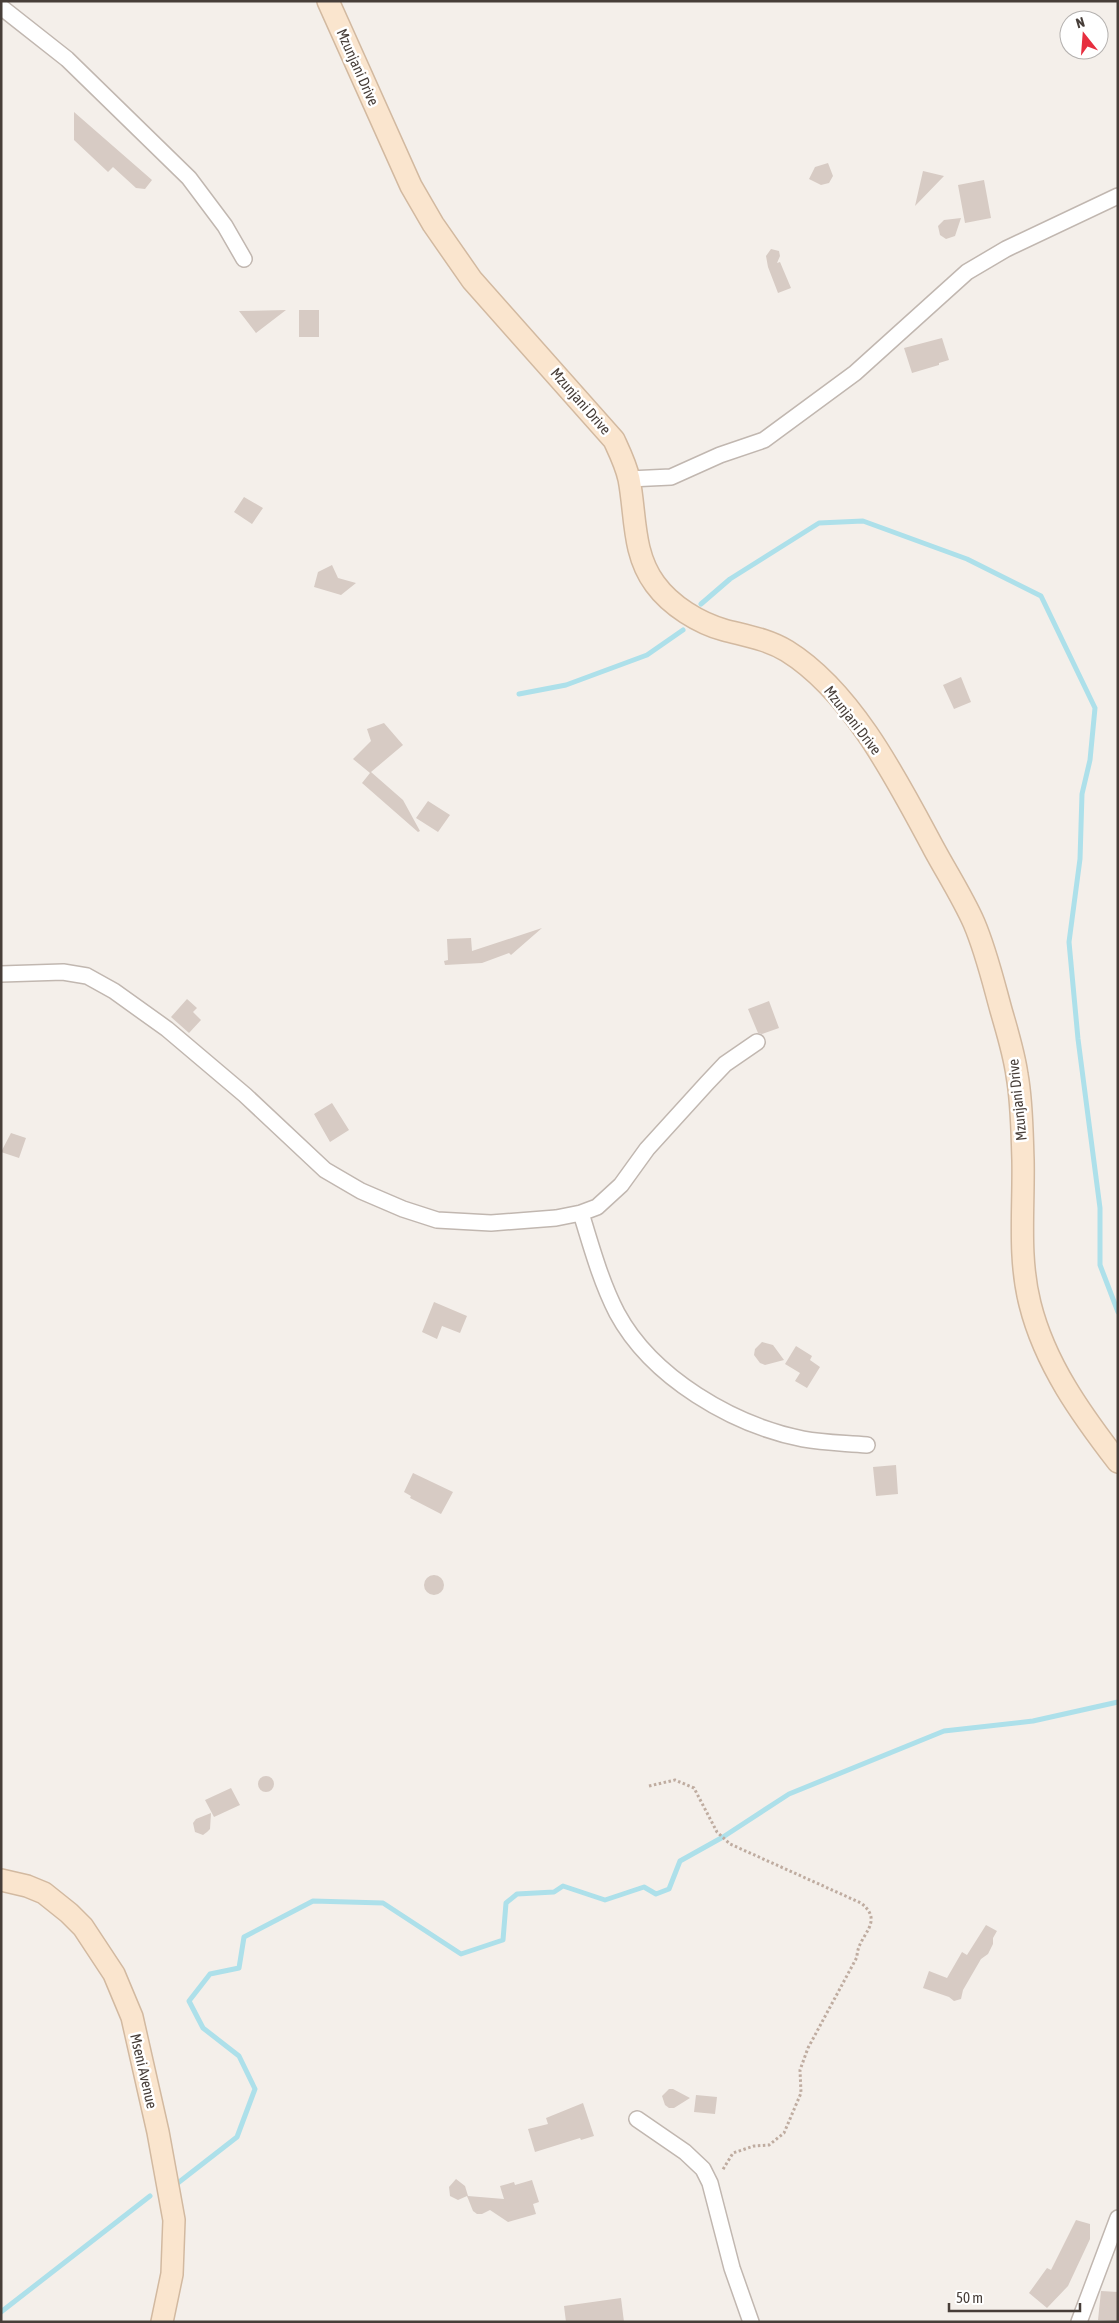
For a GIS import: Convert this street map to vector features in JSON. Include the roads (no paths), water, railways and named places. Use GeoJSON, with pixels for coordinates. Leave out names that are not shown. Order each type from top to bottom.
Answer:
{"type":"FeatureCollection","features":[{"type":"Feature","properties":{"kind":"main road","name":"Mzunjani Drive"},"geometry":{"type":"LineString","coordinates":[[328,1],[411,186],[433,224],[472,280],[606,428],[623,458],[629,478],[636,540],[654,584],[674,605],[694,616],[721,629],[762,638],[787,651],[812,670],[844,702],[894,775],[974,923],[992,979],[1018,1076],[1023,1162],[1023,1258],[1030,1304],[1046,1353],[1080,1412],[1118,1462]]}},
{"type":"Feature","properties":{"kind":"main road","name":"Mseni Avenue"},"geometry":{"type":"LineString","coordinates":[[1,1880],[44,1892],[83,1927],[114,1974],[132,2017],[158,2132],[174,2220],[172,2274],[162,2322]]}},
{"type":"Feature","properties":{"kind":"street"},"geometry":{"type":"LineString","coordinates":[[1,7],[67,60],[189,178],[225,226],[244,258]]}},
{"type":"Feature","properties":{"kind":"street"},"geometry":{"type":"LineString","coordinates":[[629,478],[671,477],[720,454],[764,440],[855,373],[967,272],[1006,248],[1118,196]]}},
{"type":"Feature","properties":{"kind":"street"},"geometry":{"type":"LineString","coordinates":[[1,974],[63,972],[87,976],[114,991],[167,1029],[245,1095],[325,1170],[361,1191],[403,1209],[437,1220],[492,1224],[556,1218],[597,1208],[610,1197],[676,1115],[725,1064],[758,1042]]}},
{"type":"Feature","properties":{"kind":"street"},"geometry":{"type":"LineString","coordinates":[[581,1213],[609,1296],[618,1315],[632,1336],[682,1386],[718,1408],[767,1429],[804,1439],[867,1445]]}},
{"type":"Feature","properties":{"kind":"street"},"geometry":{"type":"LineString","coordinates":[[637,2119],[685,2152],[703,2170],[710,2183],[732,2268],[751,2322]]}},
{"type":"Feature","properties":{"kind":"street"},"geometry":{"type":"LineString","coordinates":[[1079,2322],[1118,2218]]}},
{"type":"Feature","properties":{"kind":"waterway"},"geometry":{"type":"LineString","coordinates":[[701,604],[730,579],[819,523],[863,521],[967,559],[1041,596],[1095,708],[1090,760],[1082,794],[1080,859],[1069,942],[1078,1039],[1100,1208],[1100,1265],[1118,1312]]}},
{"type":"Feature","properties":{"kind":"waterway"},"geometry":{"type":"LineString","coordinates":[[519,694],[566,685],[647,655],[683,630]]}},
{"type":"Feature","properties":{"kind":"waterway"},"geometry":{"type":"LineString","coordinates":[[174,2186],[237,2137],[255,2089],[239,2056],[203,2028],[189,2001],[210,1974],[239,1968],[244,1937],[313,1901],[383,1903],[461,1954],[503,1940],[506,1903],[517,1894],[554,1892],[563,1886],[605,1900],[644,1887],[656,1894],[669,1889],[680,1861],[723,1837],[789,1794],[944,1731],[1033,1721],[1118,1702]]}},
{"type":"Feature","properties":{"kind":"waterway"},"geometry":{"type":"LineString","coordinates":[[1,2312],[150,2196]]}}]}
